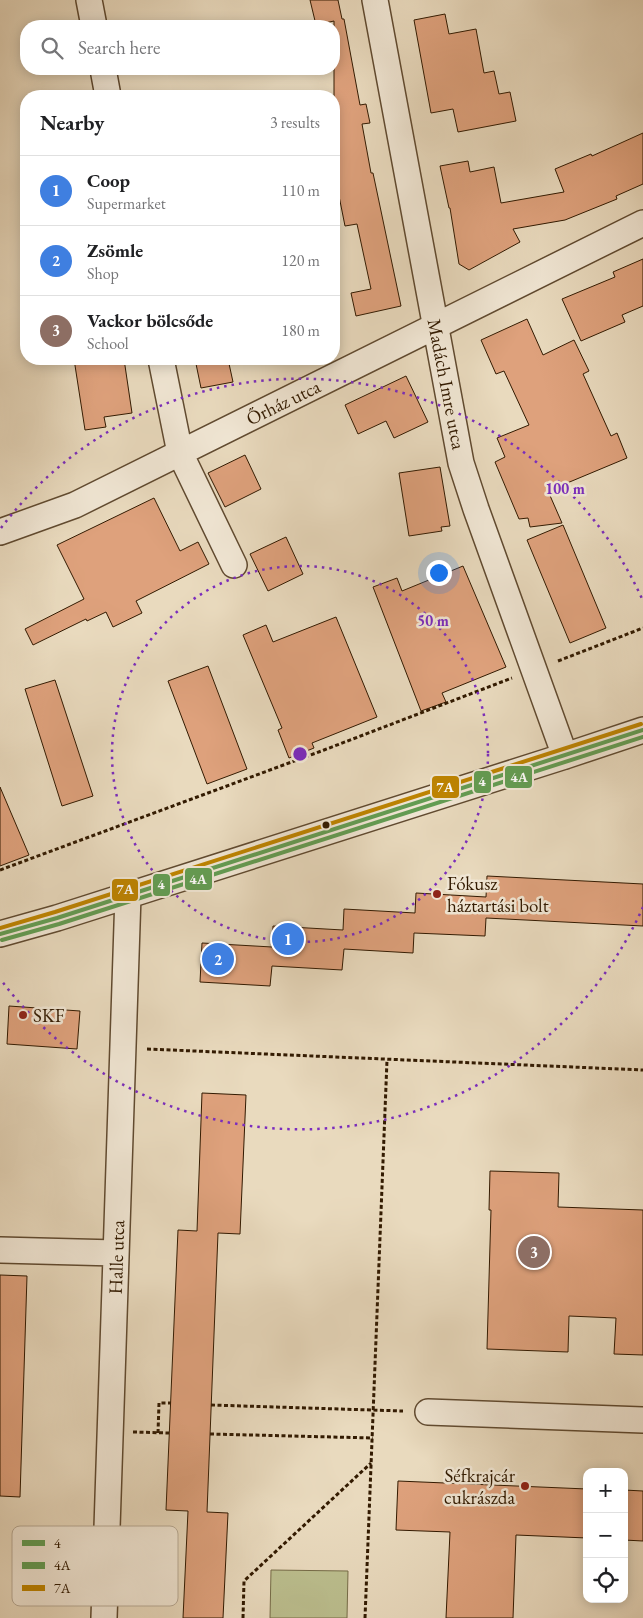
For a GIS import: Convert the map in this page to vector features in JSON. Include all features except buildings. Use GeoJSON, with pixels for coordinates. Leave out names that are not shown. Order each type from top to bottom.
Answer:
{"type":"FeatureCollection","features":[{"type":"Feature","properties":{"kind":"street"},"geometry":{"type":"LineString","coordinates":[[89,0],[93,20]]}},
{"type":"Feature","properties":{"kind":"street","name":"Madách Imre utca"},"geometry":{"type":"LineString","coordinates":[[375,0],[461,462],[476,509],[565,756]]}},
{"type":"Feature","properties":{"kind":"street"},"geometry":{"type":"LineString","coordinates":[[104,75],[107,90]]}},
{"type":"Feature","properties":{"kind":"street","name":"Őrház utca"},"geometry":{"type":"LineString","coordinates":[[0,532],[75,505],[643,223]]}},
{"type":"Feature","properties":{"kind":"street"},"geometry":{"type":"LineString","coordinates":[[162,365],[180,453],[234,565]]}},
{"type":"Feature","properties":{"kind":"street"},"geometry":{"type":"LineString","coordinates":[[0,934],[57,918],[643,730]]}},
{"type":"Feature","properties":{"kind":"street","name":"Halle utca"},"geometry":{"type":"LineString","coordinates":[[107,1526],[128,895]]}},
{"type":"Feature","properties":{"kind":"street"},"geometry":{"type":"LineString","coordinates":[[0,1250],[116,1253]]}},
{"type":"Feature","properties":{"kind":"street"},"geometry":{"type":"LineString","coordinates":[[428,1412],[643,1420]]}},
{"type":"Feature","properties":{"kind":"path"},"geometry":{"type":"LineString","coordinates":[[0,870],[315,754],[643,628]]}},
{"type":"Feature","properties":{"kind":"path"},"geometry":{"type":"LineString","coordinates":[[123,1048],[643,1070]]}},
{"type":"Feature","properties":{"kind":"path"},"geometry":{"type":"LineString","coordinates":[[365,1618],[388,1060]]}},
{"type":"Feature","properties":{"kind":"path"},"geometry":{"type":"LineString","coordinates":[[158,1433],[159,1403],[171,1403]]}},
{"type":"Feature","properties":{"kind":"path"},"geometry":{"type":"LineString","coordinates":[[211,1404],[428,1412]]}},
{"type":"Feature","properties":{"kind":"path"},"geometry":{"type":"LineString","coordinates":[[110,1432],[170,1433]]}},
{"type":"Feature","properties":{"kind":"path"},"geometry":{"type":"LineString","coordinates":[[210,1434],[372,1438]]}},
{"type":"Feature","properties":{"kind":"path"},"geometry":{"type":"LineString","coordinates":[[242,1618],[244,1581],[372,1462]]}},
{"type":"Feature","properties":{"kind":"green space"},"geometry":{"type":"Polygon","coordinates":[[[271,1570],[348,1571],[347,1618],[270,1618],[271,1570]]]}},
{"type":"Feature","properties":{"kind":"transit line","name":"7A"},"geometry":{"type":"LineString","coordinates":[[0,928],[641,724]]}},
{"type":"Feature","properties":{"kind":"transit line","name":"4"},"geometry":{"type":"LineString","coordinates":[[0,934],[57,918],[643,730]]}},
{"type":"Feature","properties":{"kind":"transit line","name":"4A"},"geometry":{"type":"LineString","coordinates":[[2,940],[59,924],[643,737]]}},
{"type":"Feature","properties":{"kind":"place","name":"Fókusz háztartási bolt"},"geometry":{"type":"Point","coordinates":[437,894]}},
{"type":"Feature","properties":{"kind":"place","name":"Coop"},"geometry":{"type":"Point","coordinates":[288,939]}},
{"type":"Feature","properties":{"kind":"place","name":"Zsömle"},"geometry":{"type":"Point","coordinates":[218,959]}},
{"type":"Feature","properties":{"kind":"place","name":"SKF"},"geometry":{"type":"Point","coordinates":[23,1015]}},
{"type":"Feature","properties":{"kind":"place","name":"Vackor bölcsőde"},"geometry":{"type":"Point","coordinates":[534,1252]}},
{"type":"Feature","properties":{"kind":"place","name":"Séfkrajcár cukrászda"},"geometry":{"type":"Point","coordinates":[525,1486]}}]}
